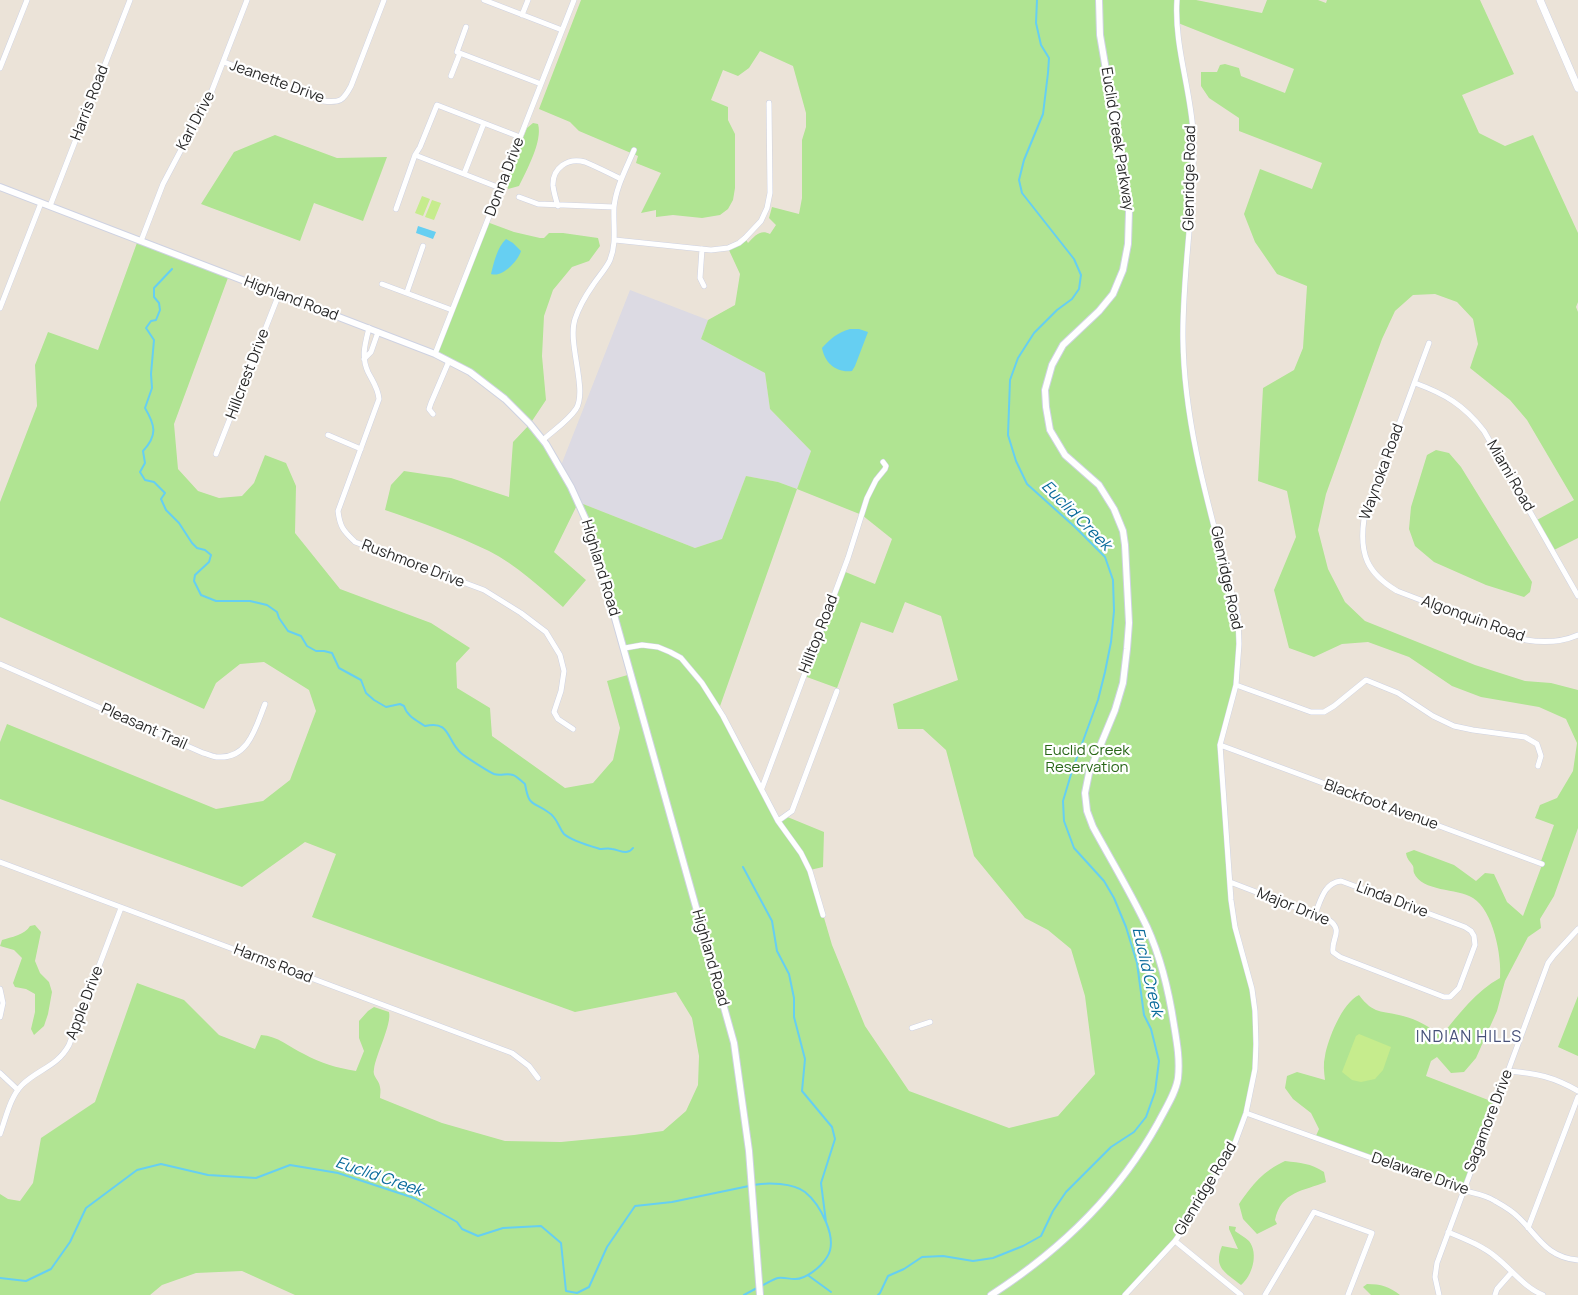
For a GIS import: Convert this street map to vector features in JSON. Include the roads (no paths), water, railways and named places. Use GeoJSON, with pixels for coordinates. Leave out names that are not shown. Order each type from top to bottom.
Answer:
{"type":"FeatureCollection","features":[{"type":"Feature","properties":{"kind":"main road"},"geometry":{"type":"LineString","coordinates":[[1540,0],[1578,88]]}},
{"type":"Feature","properties":{"kind":"street"},"geometry":{"type":"LineString","coordinates":[[0,68],[26,0]]}},
{"type":"Feature","properties":{"kind":"street","name":"Harris Road"},"geometry":{"type":"LineString","coordinates":[[50,206],[130,0]]}},
{"type":"Feature","properties":{"kind":"street","name":"Karl Drive"},"geometry":{"type":"LineString","coordinates":[[141,242],[163,184],[204,108],[248,0]]}},
{"type":"Feature","properties":{"kind":"street","name":"Jeanette Drive"},"geometry":{"type":"LineString","coordinates":[[224,62],[323,101],[336,102],[345,97],[351,86],[384,0]]}},
{"type":"Feature","properties":{"kind":"street"},"geometry":{"type":"LineString","coordinates":[[484,0],[562,30]]}},
{"type":"Feature","properties":{"kind":"street"},"geometry":{"type":"LineString","coordinates":[[522,15],[528,0]]}},
{"type":"Feature","properties":{"kind":"street","name":"Donna Drive"},"geometry":{"type":"LineString","coordinates":[[435,354],[574,0]]}},
{"type":"Feature","properties":{"kind":"street","name":"Euclid Creek Parkway"},"geometry":{"type":"LineString","coordinates":[[992,1295],[1064,1242],[1091,1214],[1144,1149],[1169,1102],[1178,1080],[1178,1056],[1170,1000],[1156,952],[1147,927],[1093,827],[1087,811],[1085,793],[1089,773],[1123,683],[1129,623],[1125,545],[1114,509],[1099,485],[1065,455],[1057,444],[1050,430],[1046,407],[1045,390],[1052,365],[1063,345],[1099,311],[1113,294],[1123,270],[1128,244],[1129,211],[1100,35],[1099,0]]}},
{"type":"Feature","properties":{"kind":"street","name":"Glenridge Road"},"geometry":{"type":"LineString","coordinates":[[1125,1295],[1175,1241],[1201,1204],[1232,1151],[1246,1113],[1255,1069],[1255,1011],[1252,989],[1235,927],[1231,900],[1220,745],[1236,685],[1239,644],[1238,617],[1196,452],[1187,404],[1183,339],[1193,163],[1193,130],[1178,32],[1177,0]]}},
{"type":"Feature","properties":{"kind":"street"},"geometry":{"type":"LineString","coordinates":[[466,28],[457,52],[541,84]]}},
{"type":"Feature","properties":{"kind":"street"},"geometry":{"type":"LineString","coordinates":[[451,76],[460,53]]}},
{"type":"Feature","properties":{"kind":"street"},"geometry":{"type":"LineString","coordinates":[[615,240],[702,250],[728,248],[739,243],[761,221],[767,208],[770,193],[769,103]]}},
{"type":"Feature","properties":{"kind":"street"},"geometry":{"type":"LineString","coordinates":[[396,209],[415,155],[420,148],[437,105],[520,137]]}},
{"type":"Feature","properties":{"kind":"street"},"geometry":{"type":"LineString","coordinates":[[464,174],[484,123]]}},
{"type":"Feature","properties":{"kind":"street"},"geometry":{"type":"LineString","coordinates":[[543,440],[578,407],[579,375],[572,332],[575,318],[592,286],[610,260],[615,240],[614,207],[621,178],[634,150]]}},
{"type":"Feature","properties":{"kind":"street"},"geometry":{"type":"LineString","coordinates":[[415,155],[500,188]]}},
{"type":"Feature","properties":{"kind":"street"},"geometry":{"type":"LineString","coordinates":[[558,206],[553,187],[554,176],[560,166],[571,161],[583,162],[621,178]]}},
{"type":"Feature","properties":{"kind":"street","name":"Highland Road"},"geometry":{"type":"LineString","coordinates":[[0,187],[435,354],[470,372],[505,399],[543,440],[571,487],[590,529],[625,648],[734,1043],[749,1151],[760,1295]]}},
{"type":"Feature","properties":{"kind":"street"},"geometry":{"type":"LineString","coordinates":[[520,197],[538,204],[614,207]]}},
{"type":"Feature","properties":{"kind":"street"},"geometry":{"type":"LineString","coordinates":[[0,308],[41,202]]}},
{"type":"Feature","properties":{"kind":"street"},"geometry":{"type":"LineString","coordinates":[[407,292],[423,246]]}},
{"type":"Feature","properties":{"kind":"street"},"geometry":{"type":"LineString","coordinates":[[702,250],[700,278],[704,286]]}},
{"type":"Feature","properties":{"kind":"street"},"geometry":{"type":"LineString","coordinates":[[382,284],[452,310]]}},
{"type":"Feature","properties":{"kind":"street","name":"Hillcrest Drive"},"geometry":{"type":"LineString","coordinates":[[216,454],[279,294]]}},
{"type":"Feature","properties":{"kind":"street"},"geometry":{"type":"LineString","coordinates":[[364,359],[363,350],[369,328]]}},
{"type":"Feature","properties":{"kind":"street"},"geometry":{"type":"LineString","coordinates":[[364,359],[371,352],[378,332]]}},
{"type":"Feature","properties":{"kind":"street","name":"Waynoka Road"},"geometry":{"type":"LineString","coordinates":[[1397,591],[1383,583],[1371,569],[1364,554],[1361,536],[1364,519],[1430,343]]}},
{"type":"Feature","properties":{"kind":"street","name":"Rushmore Drive"},"geometry":{"type":"LineString","coordinates":[[364,359],[368,373],[378,388],[379,399],[338,511],[340,524],[355,542],[484,590],[521,612],[546,632],[560,655],[564,671],[561,691],[554,712],[558,719],[573,729]]}},
{"type":"Feature","properties":{"kind":"street"},"geometry":{"type":"LineString","coordinates":[[433,414],[430,412],[430,407],[449,361]]}},
{"type":"Feature","properties":{"kind":"street","name":"Miami Road"},"geometry":{"type":"LineString","coordinates":[[1415,383],[1436,390],[1459,404],[1472,415],[1484,431],[1578,596]]}},
{"type":"Feature","properties":{"kind":"street"},"geometry":{"type":"LineString","coordinates":[[328,436],[361,449]]}},
{"type":"Feature","properties":{"kind":"street","name":"Hilltop Road"},"geometry":{"type":"LineString","coordinates":[[762,788],[848,558],[867,498],[876,480],[885,469],[886,466],[883,462]]}},
{"type":"Feature","properties":{"kind":"street","name":"Algonquin Road"},"geometry":{"type":"LineString","coordinates":[[1397,591],[1526,640],[1548,642],[1568,639],[1578,635]]}},
{"type":"Feature","properties":{"kind":"street"},"geometry":{"type":"LineString","coordinates":[[625,648],[658,647],[681,658],[702,683],[723,716],[778,821],[801,853],[810,871],[823,915]]}},
{"type":"Feature","properties":{"kind":"street","name":"Pleasant Trail"},"geometry":{"type":"LineString","coordinates":[[0,664],[203,753],[219,757],[233,755],[242,750],[249,742],[265,704]]}},
{"type":"Feature","properties":{"kind":"street"},"geometry":{"type":"LineString","coordinates":[[1236,685],[1311,712],[1324,712],[1366,680],[1398,692],[1433,716],[1454,726],[1525,737],[1537,744],[1541,756],[1538,766]]}},
{"type":"Feature","properties":{"kind":"street"},"geometry":{"type":"LineString","coordinates":[[778,821],[792,811],[837,691]]}},
{"type":"Feature","properties":{"kind":"street","name":"Blackfoot Avenue"},"geometry":{"type":"LineString","coordinates":[[1220,745],[1542,864]]}},
{"type":"Feature","properties":{"kind":"street","name":"Harms Road"},"geometry":{"type":"LineString","coordinates":[[0,862],[512,1054],[529,1066],[538,1078]]}},
{"type":"Feature","properties":{"kind":"street","name":"Linda Drive"},"geometry":{"type":"LineString","coordinates":[[1315,914],[1326,888],[1335,882],[1341,881],[1465,927],[1474,936],[1475,945],[1459,988],[1450,997],[1438,995]]}},
{"type":"Feature","properties":{"kind":"street","name":"Major Drive"},"geometry":{"type":"LineString","coordinates":[[1230,882],[1315,914],[1336,925],[1337,931],[1332,945],[1333,952],[1340,957],[1438,995]]}},
{"type":"Feature","properties":{"kind":"street","name":"Apple Drive"},"geometry":{"type":"LineString","coordinates":[[0,1134],[18,1090],[28,1080],[59,1060],[69,1045],[121,908]]}},
{"type":"Feature","properties":{"kind":"street","name":"Sagamore Drive"},"geometry":{"type":"LineString","coordinates":[[1439,1295],[1435,1276],[1437,1263],[1548,963],[1578,929]]}},
{"type":"Feature","properties":{"kind":"street"},"geometry":{"type":"LineString","coordinates":[[0,991],[3,1003],[0,1017]]}},
{"type":"Feature","properties":{"kind":"street"},"geometry":{"type":"LineString","coordinates":[[912,1028],[930,1022]]}},
{"type":"Feature","properties":{"kind":"street"},"geometry":{"type":"LineString","coordinates":[[1508,1071],[1546,1076],[1563,1082],[1578,1091]]}},
{"type":"Feature","properties":{"kind":"street"},"geometry":{"type":"LineString","coordinates":[[0,1073],[18,1090]]}},
{"type":"Feature","properties":{"kind":"street"},"geometry":{"type":"LineString","coordinates":[[1528,1228],[1578,1097]]}},
{"type":"Feature","properties":{"kind":"street","name":"Delaware Drive"},"geometry":{"type":"LineString","coordinates":[[1246,1113],[1463,1191],[1479,1194],[1494,1200],[1517,1216],[1541,1244],[1552,1252],[1565,1258],[1578,1260]]}},
{"type":"Feature","properties":{"kind":"street"},"geometry":{"type":"LineString","coordinates":[[1265,1295],[1314,1212],[1372,1233],[1348,1295]]}},
{"type":"Feature","properties":{"kind":"street"},"geometry":{"type":"LineString","coordinates":[[1448,1232],[1461,1236],[1491,1254],[1537,1293],[1543,1295]]}},
{"type":"Feature","properties":{"kind":"street"},"geometry":{"type":"LineString","coordinates":[[1175,1241],[1241,1295]]}},
{"type":"Feature","properties":{"kind":"street"},"geometry":{"type":"LineString","coordinates":[[1495,1295],[1497,1289],[1512,1272]]}},
{"type":"Feature","properties":{"kind":"water"},"geometry":{"type":"Polygon","coordinates":[[[418,226],[436,232],[433,239],[416,233],[418,226]]]}},
{"type":"Feature","properties":{"kind":"water"},"geometry":{"type":"Polygon","coordinates":[[[506,239],[521,251],[513,264],[505,271],[500,274],[491,274],[498,251],[506,239]]]}},
{"type":"Feature","properties":{"kind":"water"},"geometry":{"type":"Polygon","coordinates":[[[850,329],[868,332],[852,371],[836,369],[826,358],[822,348],[834,336],[850,329]]]}},
{"type":"Feature","properties":{"kind":"waterway","name":"Euclid Creek"},"geometry":{"type":"LineString","coordinates":[[878,1295],[888,1276],[904,1269],[922,1257],[943,1256],[973,1261],[993,1258],[1023,1246],[1041,1236],[1053,1211],[1066,1192],[1111,1147],[1134,1132],[1146,1117],[1155,1092],[1159,1061],[1151,1029],[1144,1015],[1137,963],[1126,927],[1114,898],[1104,881],[1074,848],[1064,821],[1063,801],[1098,700],[1105,672],[1111,642],[1114,611],[1113,580],[1105,557],[1027,484],[1016,461],[1008,435],[1010,380],[1018,358],[1034,333],[1057,310],[1072,299],[1079,289],[1081,275],[1074,259],[1022,193],[1019,180],[1024,160],[1043,114],[1048,73],[1049,58],[1041,45],[1036,23],[1037,0]]}},
{"type":"Feature","properties":{"kind":"waterway"},"geometry":{"type":"LineString","coordinates":[[172,269],[154,288],[154,297],[159,303],[160,310],[156,320],[151,321],[146,328],[154,340],[151,374],[152,388],[145,408],[153,425],[153,435],[143,451],[145,463],[140,472],[145,480],[154,482],[165,493],[161,499],[166,510],[179,523],[192,543],[197,548],[205,550],[211,555],[209,562],[195,575],[194,581],[201,595],[216,601],[250,601],[267,605],[277,612],[288,631],[301,636],[307,646],[316,651],[332,653],[339,668],[361,680],[366,693],[374,700],[386,707],[400,704],[404,706],[415,720],[425,726],[433,725],[444,728],[456,748],[477,764],[494,774],[511,774],[518,778],[525,784],[530,800],[551,814],[567,837],[600,849],[628,852],[633,848]]}},
{"type":"Feature","properties":{"kind":"waterway"},"geometry":{"type":"LineString","coordinates":[[743,867],[772,921],[777,951],[789,974],[794,998],[794,1017],[805,1059],[802,1091],[832,1127],[835,1139],[821,1183],[826,1222]]}},
{"type":"Feature","properties":{"kind":"waterway","name":"Euclid Creek"},"geometry":{"type":"LineString","coordinates":[[0,1278],[26,1281],[51,1269],[70,1242],[86,1208],[137,1170],[161,1164],[208,1175],[256,1178],[290,1165],[338,1173],[414,1198],[457,1222],[462,1229],[478,1236],[503,1228],[541,1226],[561,1243],[566,1291],[577,1293],[589,1287],[607,1247],[635,1206],[672,1202],[749,1186]]}},
{"type":"Feature","properties":{"kind":"waterway","name":"Euclid Creek"},"geometry":{"type":"LineString","coordinates":[[753,1185],[780,1184],[805,1192],[811,1197],[822,1213],[831,1241],[827,1257],[812,1272],[798,1279],[774,1279],[761,1286]]}},
{"type":"Feature","properties":{"kind":"waterway","name":"Euclid Creek"},"geometry":{"type":"LineString","coordinates":[[809,1276],[831,1292]]}},
{"type":"Feature","properties":{"kind":"waterway","name":"Euclid Creek"},"geometry":{"type":"LineString","coordinates":[[744,1295],[757,1288]]}},
{"type":"Feature","properties":{"kind":"district","name":"INDIAN HILLS"},"geometry":{"type":"Point","coordinates":[1469,1038]}},
{"type":"Feature","properties":{"kind":"park label","name":"Euclid Creek Reservation"},"geometry":{"type":"Point","coordinates":[1087,760]}}]}
